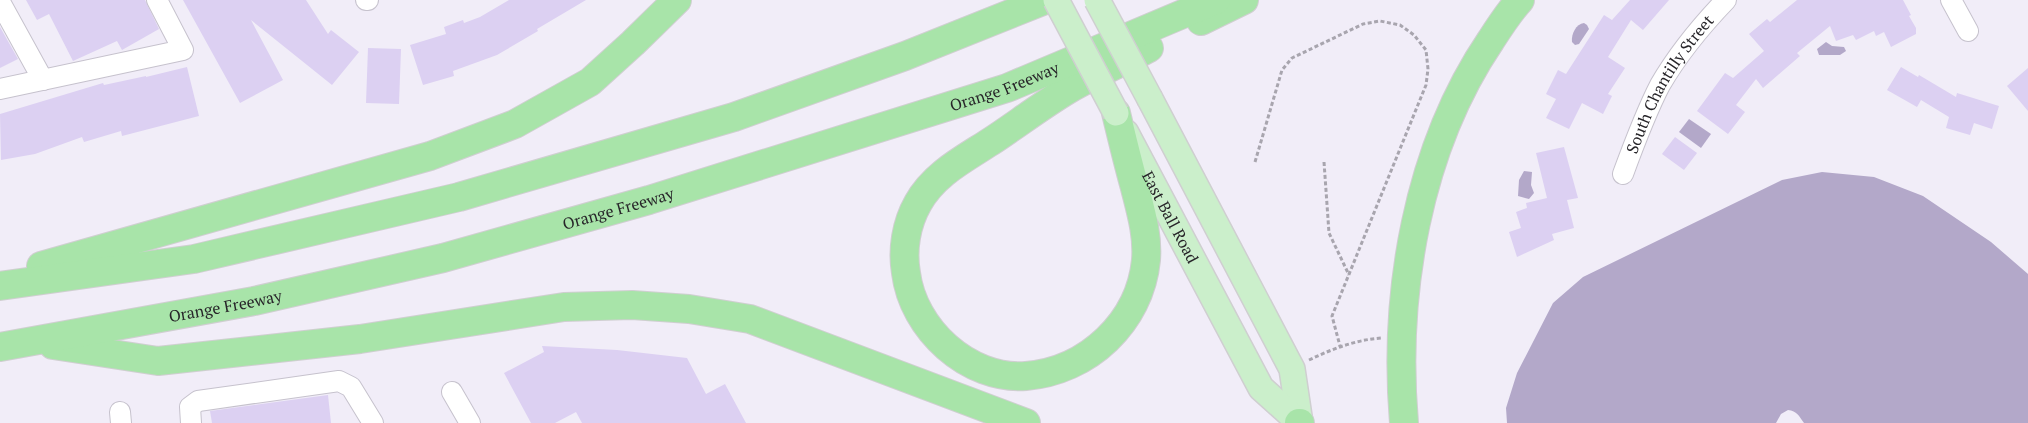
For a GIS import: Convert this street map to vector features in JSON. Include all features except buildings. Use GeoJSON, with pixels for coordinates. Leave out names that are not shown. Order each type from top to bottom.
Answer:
{"type":"FeatureCollection","features":[{"type":"Feature","properties":{"kind":"highway"},"geometry":{"type":"LineString","coordinates":[[0,278],[430,156],[515,124],[590,82],[677,0]]}},
{"type":"Feature","properties":{"kind":"highway"},"geometry":{"type":"LineString","coordinates":[[906,56],[1013,0]]}},
{"type":"Feature","properties":{"kind":"highway"},"geometry":{"type":"LineString","coordinates":[[0,286],[194,259],[459,197],[734,116],[906,56],[1045,0]]}},
{"type":"Feature","properties":{"kind":"highway","name":"Orange Freeway"},"geometry":{"type":"LineString","coordinates":[[0,346],[263,299],[443,258],[649,200],[1007,88],[1216,0]]}},
{"type":"Feature","properties":{"kind":"highway"},"geometry":{"type":"LineString","coordinates":[[1116,113],[1146,236],[1146,261],[1142,283],[1134,304],[1122,323],[1110,338],[1091,353],[1060,369],[1026,376],[1000,373],[975,365],[956,354],[937,338],[922,321],[913,304],[904,263],[905,242],[910,220],[918,202],[931,185],[949,168],[1068,90],[1244,0]]}},
{"type":"Feature","properties":{"kind":"highway"},"geometry":{"type":"LineString","coordinates":[[1404,423],[1402,338],[1406,280],[1419,208],[1441,139],[1471,70],[1520,0]]}},
{"type":"Feature","properties":{"kind":"highway"},"geometry":{"type":"LineString","coordinates":[[29,342],[158,360],[360,339],[564,307],[632,305],[690,309],[750,320],[1026,423]]}},
{"type":"Feature","properties":{"kind":"main road","name":"East Ball Road"},"geometry":{"type":"LineString","coordinates":[[1056,0],[1261,388],[1300,423]]}},
{"type":"Feature","properties":{"kind":"main road","name":"East Ball Road"},"geometry":{"type":"LineString","coordinates":[[1097,0],[1292,369],[1300,423]]}},
{"type":"Feature","properties":{"kind":"street"},"geometry":{"type":"LineString","coordinates":[[0,89],[183,50],[157,0]]}},
{"type":"Feature","properties":{"kind":"street","name":"South Chantilly Street"},"geometry":{"type":"LineString","coordinates":[[1623,174],[1648,109],[1661,85],[1689,42],[1726,0]]}},
{"type":"Feature","properties":{"kind":"street"},"geometry":{"type":"LineString","coordinates":[[1952,0],[1968,31]]}},
{"type":"Feature","properties":{"kind":"street"},"geometry":{"type":"LineString","coordinates":[[0,2],[43,80]]}},
{"type":"Feature","properties":{"kind":"street"},"geometry":{"type":"LineString","coordinates":[[191,423],[190,407],[198,401],[339,381],[351,387],[374,423]]}},
{"type":"Feature","properties":{"kind":"street"},"geometry":{"type":"LineString","coordinates":[[452,392],[470,423]]}},
{"type":"Feature","properties":{"kind":"path"},"geometry":{"type":"LineString","coordinates":[[1255,162],[1282,70],[1292,58],[1363,24],[1380,22],[1400,25],[1414,35],[1426,50],[1428,69],[1426,85],[1332,316],[1340,346]]}},
{"type":"Feature","properties":{"kind":"path"},"geometry":{"type":"LineString","coordinates":[[1324,162],[1329,233],[1349,275]]}},
{"type":"Feature","properties":{"kind":"path"},"geometry":{"type":"LineString","coordinates":[[1292,369],[1340,346],[1360,340],[1402,338]]}},
{"type":"Feature","properties":{"kind":"shaded area"},"geometry":{"type":"Polygon","coordinates":[[[1584,23],[1589,29],[1579,44],[1575,45],[1572,42],[1573,33],[1576,27],[1584,23]]]}},
{"type":"Feature","properties":{"kind":"shaded area"},"geometry":{"type":"Polygon","coordinates":[[[1826,42],[1832,46],[1844,47],[1846,51],[1840,55],[1819,55],[1817,49],[1826,42]]]}},
{"type":"Feature","properties":{"kind":"shaded area"},"geometry":{"type":"Polygon","coordinates":[[[1689,119],[1711,134],[1701,148],[1679,132],[1689,119]]]}},
{"type":"Feature","properties":{"kind":"shaded area"},"geometry":{"type":"Polygon","coordinates":[[[1524,171],[1532,172],[1531,185],[1534,193],[1529,199],[1518,196],[1519,180],[1524,171]]]}},
{"type":"Feature","properties":{"kind":"shaded area"},"geometry":{"type":"Polygon","coordinates":[[[1822,172],[1874,177],[1923,196],[1991,242],[2028,274],[2028,423],[1804,423],[1796,413],[1788,410],[1781,414],[1776,423],[1507,423],[1506,408],[1517,373],[1553,303],[1583,277],[1782,180],[1822,172]]]}}]}
